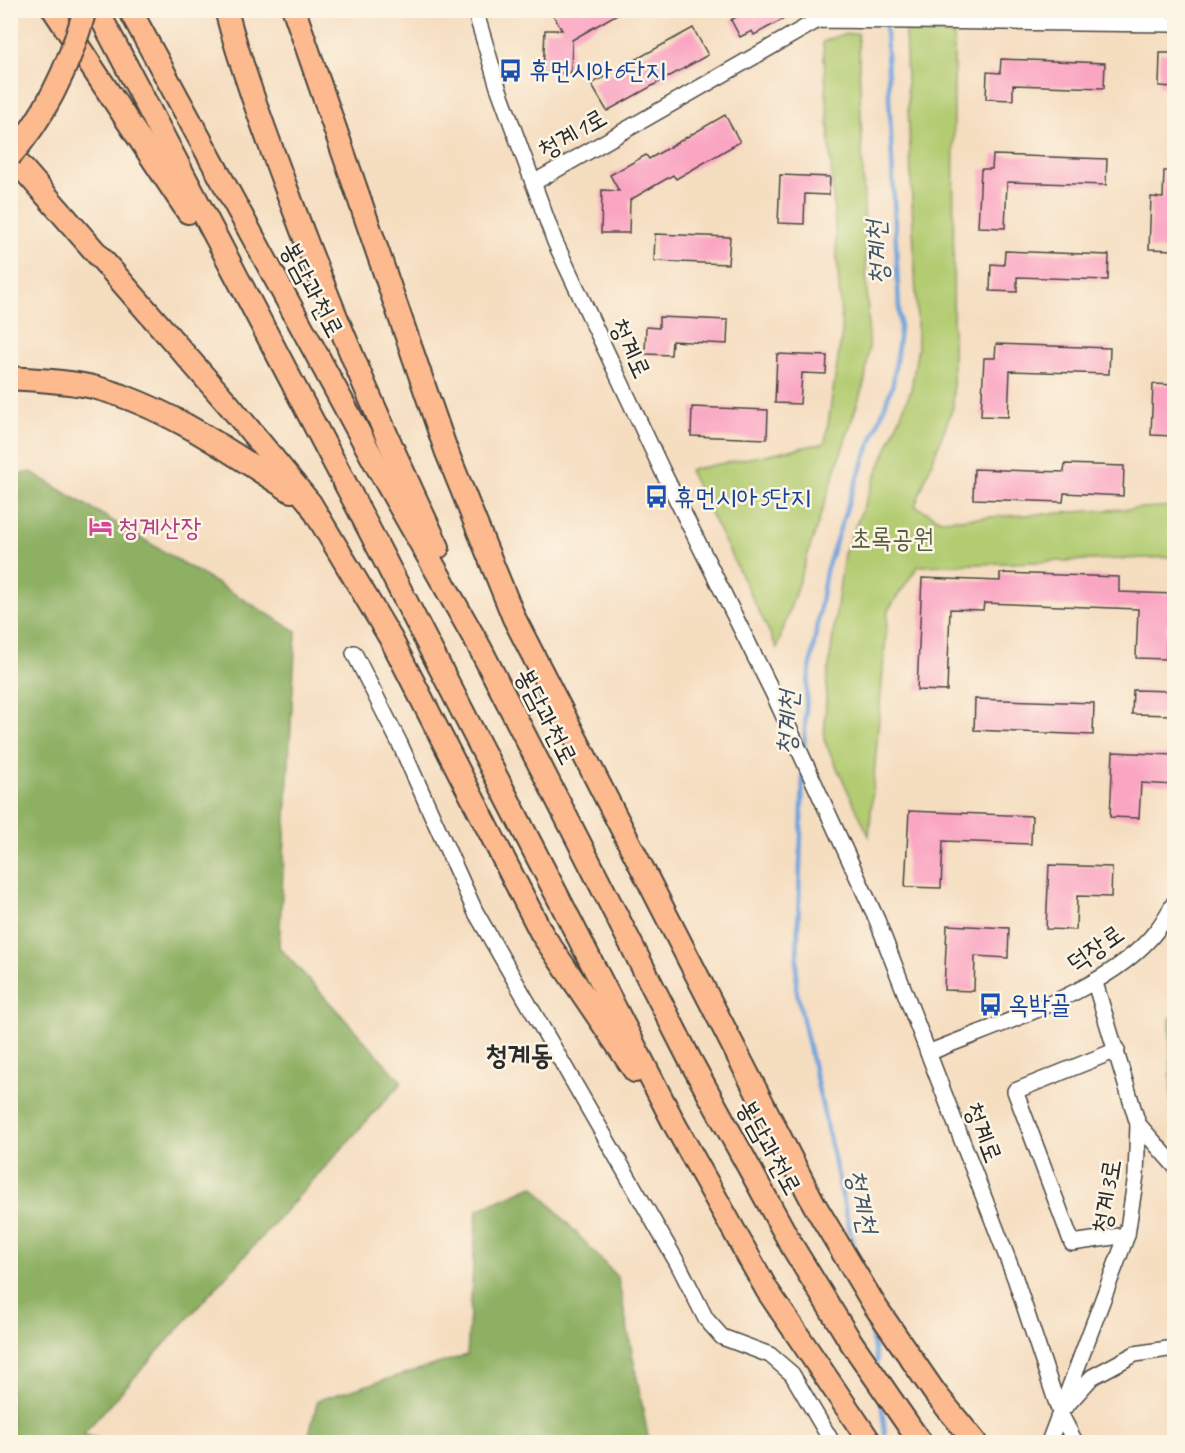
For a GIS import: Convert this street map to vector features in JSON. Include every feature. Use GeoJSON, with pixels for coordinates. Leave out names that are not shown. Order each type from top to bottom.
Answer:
{"type":"FeatureCollection","features":[{"type":"Feature","properties":{"kind":"highway"},"geometry":{"type":"LineString","coordinates":[[54,10],[252,307]]}},
{"type":"Feature","properties":{"kind":"highway"},"geometry":{"type":"LineString","coordinates":[[85,10],[73,52],[43,112],[10,155],[229,405],[310,503],[391,639],[542,934],[606,1032],[675,1125]]}},
{"type":"Feature","properties":{"kind":"highway"},"geometry":{"type":"LineString","coordinates":[[97,10],[357,506],[675,1125],[767,1290],[870,1443]]}},
{"type":"Feature","properties":{"kind":"highway","name":"봉담과천로"},"geometry":{"type":"LineString","coordinates":[[130,10],[377,466],[480,648],[689,1058],[792,1246],[849,1339],[920,1443]]}},
{"type":"Feature","properties":{"kind":"highway"},"geometry":{"type":"LineString","coordinates":[[213,10],[243,72]]}},
{"type":"Feature","properties":{"kind":"highway"},"geometry":{"type":"LineString","coordinates":[[226,10],[243,72],[327,297],[384,434],[461,594],[480,648]]}},
{"type":"Feature","properties":{"kind":"highway","name":"봉담과천로"},"geometry":{"type":"LineString","coordinates":[[294,10],[446,450],[514,618],[814,1204],[875,1306],[934,1393],[975,1443]]}},
{"type":"Feature","properties":{"kind":"highway"},"geometry":{"type":"LineString","coordinates":[[16,379],[97,388],[146,407],[200,433],[310,503]]}},
{"type":"Feature","properties":{"kind":"street","name":"청계로"},"geometry":{"type":"LineString","coordinates":[[475,10],[498,87],[555,242],[642,427],[773,693],[877,920],[1015,1278],[1060,1413],[1075,1443]]}},
{"type":"Feature","properties":{"kind":"street","name":"청계1로"},"geometry":{"type":"LineString","coordinates":[[533,183],[818,20],[1174,24]]}},
{"type":"Feature","properties":{"kind":"street"},"geometry":{"type":"LineString","coordinates":[[354,653],[400,744],[475,911],[678,1264],[706,1319],[722,1338],[770,1355],[792,1374],[832,1443]]}},
{"type":"Feature","properties":{"kind":"street","name":"덕장로"},"geometry":{"type":"LineString","coordinates":[[928,1053],[1095,983],[1156,931],[1174,903]]}},
{"type":"Feature","properties":{"kind":"street","name":"청계3로"},"geometry":{"type":"LineString","coordinates":[[1049,1443],[1127,1235],[1136,1175],[1138,1124],[1095,983]]}},
{"type":"Feature","properties":{"kind":"street"},"geometry":{"type":"LineString","coordinates":[[1117,1050],[1015,1091],[1072,1243],[1127,1235]]}},
{"type":"Feature","properties":{"kind":"street"},"geometry":{"type":"LineString","coordinates":[[1138,1124],[1174,1164]]}},
{"type":"Feature","properties":{"kind":"street"},"geometry":{"type":"LineString","coordinates":[[1060,1413],[1092,1377],[1135,1354],[1174,1347]]}},
{"type":"Feature","properties":{"kind":"green space","name":"초록공원"},"geometry":{"type":"Polygon","coordinates":[[[905,31],[954,35],[953,407],[915,506],[941,520],[1174,506],[1174,557],[918,566],[888,610],[869,836],[824,740],[827,680],[844,554],[911,390],[918,346],[905,31]]]}},
{"type":"Feature","properties":{"kind":"green space"},"geometry":{"type":"Polygon","coordinates":[[[858,33],[869,347],[865,380],[777,648],[689,470],[825,443],[842,333],[823,42],[840,35],[858,33]]]}},
{"type":"Feature","properties":{"kind":"green space"},"geometry":{"type":"Polygon","coordinates":[[[31,472],[296,631],[279,947],[402,1082],[83,1434],[108,1442],[11,1442],[10,476],[31,472]]]}},
{"type":"Feature","properties":{"kind":"green space"},"geometry":{"type":"Polygon","coordinates":[[[1174,1015],[1174,1118],[1171,1116],[1170,1018],[1174,1015]]]}},
{"type":"Feature","properties":{"kind":"green space"},"geometry":{"type":"Polygon","coordinates":[[[533,1186],[618,1278],[649,1442],[307,1442],[318,1400],[467,1355],[477,1210],[533,1186]]]}},
{"type":"Feature","properties":{"kind":"building"},"geometry":{"type":"Polygon","coordinates":[[[561,10],[624,10],[572,40],[571,73],[543,73],[545,30],[562,30],[553,15],[561,10]]]}},
{"type":"Feature","properties":{"kind":"building"},"geometry":{"type":"Polygon","coordinates":[[[748,10],[800,10],[754,35],[752,31],[740,37],[731,20],[748,10]]]}},
{"type":"Feature","properties":{"kind":"building"},"geometry":{"type":"Polygon","coordinates":[[[693,28],[708,55],[607,111],[591,84],[693,28]]]}},
{"type":"Feature","properties":{"kind":"building"},"geometry":{"type":"Polygon","coordinates":[[[1160,53],[1174,53],[1174,87],[1159,86],[1160,53]]]}},
{"type":"Feature","properties":{"kind":"building"},"geometry":{"type":"Polygon","coordinates":[[[1001,59],[1105,63],[1104,88],[1013,85],[1013,100],[986,99],[987,72],[1000,73],[1001,59]]]}},
{"type":"Feature","properties":{"kind":"building"},"geometry":{"type":"Polygon","coordinates":[[[725,115],[740,142],[676,179],[673,175],[630,200],[629,233],[601,233],[602,190],[619,191],[610,175],[646,155],[649,159],[725,115]]]}},
{"type":"Feature","properties":{"kind":"building"},"geometry":{"type":"Polygon","coordinates":[[[993,155],[1107,159],[1106,185],[1007,182],[1005,228],[978,227],[981,169],[992,169],[993,155]]]}},
{"type":"Feature","properties":{"kind":"building"},"geometry":{"type":"Polygon","coordinates":[[[1164,171],[1174,171],[1174,250],[1149,249],[1151,197],[1163,198],[1164,171]]]}},
{"type":"Feature","properties":{"kind":"building"},"geometry":{"type":"Polygon","coordinates":[[[780,175],[830,177],[829,195],[805,194],[804,224],[778,223],[780,175]]]}},
{"type":"Feature","properties":{"kind":"building"},"geometry":{"type":"Polygon","coordinates":[[[655,234],[730,237],[728,264],[654,261],[655,234]]]}},
{"type":"Feature","properties":{"kind":"building"},"geometry":{"type":"Polygon","coordinates":[[[1005,251],[1109,255],[1108,280],[1017,277],[1017,292],[990,291],[991,264],[1004,265],[1005,251]]]}},
{"type":"Feature","properties":{"kind":"building"},"geometry":{"type":"Polygon","coordinates":[[[659,317],[728,320],[727,344],[672,341],[671,355],[645,354],[646,327],[659,328],[659,317]]]}},
{"type":"Feature","properties":{"kind":"building"},"geometry":{"type":"Polygon","coordinates":[[[996,344],[1110,348],[1109,374],[1010,371],[1008,417],[981,416],[984,358],[995,358],[996,344]]]}},
{"type":"Feature","properties":{"kind":"building"},"geometry":{"type":"Polygon","coordinates":[[[777,354],[827,356],[826,374],[802,373],[800,404],[775,403],[777,354]]]}},
{"type":"Feature","properties":{"kind":"building"},"geometry":{"type":"Polygon","coordinates":[[[1153,384],[1174,385],[1174,436],[1151,435],[1153,384]]]}},
{"type":"Feature","properties":{"kind":"building"},"geometry":{"type":"Polygon","coordinates":[[[692,407],[768,410],[767,439],[691,436],[692,407]]]}},
{"type":"Feature","properties":{"kind":"building"},"geometry":{"type":"Polygon","coordinates":[[[1065,464],[1124,466],[1123,496],[1064,493],[1063,502],[973,499],[974,469],[1064,472],[1065,464]]]}},
{"type":"Feature","properties":{"kind":"building"},"geometry":{"type":"Polygon","coordinates":[[[1000,573],[1119,577],[1119,592],[1174,594],[1174,624],[1167,624],[1166,659],[1136,658],[1138,609],[984,603],[983,610],[950,609],[947,691],[917,690],[922,578],[1000,581],[1000,573]]]}},
{"type":"Feature","properties":{"kind":"building"},"geometry":{"type":"Polygon","coordinates":[[[1133,690],[1174,691],[1174,715],[1132,714],[1133,690]]]}},
{"type":"Feature","properties":{"kind":"building"},"geometry":{"type":"Polygon","coordinates":[[[975,699],[1094,703],[1093,735],[974,730],[975,699]]]}},
{"type":"Feature","properties":{"kind":"building"},"geometry":{"type":"Polygon","coordinates":[[[1113,752],[1174,755],[1174,785],[1141,783],[1139,818],[1110,817],[1113,752]]]}},
{"type":"Feature","properties":{"kind":"building"},"geometry":{"type":"Polygon","coordinates":[[[909,811],[1032,816],[1031,844],[943,841],[941,888],[905,887],[909,811]]]}},
{"type":"Feature","properties":{"kind":"building"},"geometry":{"type":"Polygon","coordinates":[[[1049,865],[1112,867],[1111,897],[1077,896],[1076,930],[1046,929],[1049,865]]]}},
{"type":"Feature","properties":{"kind":"building"},"geometry":{"type":"Polygon","coordinates":[[[947,925],[1009,928],[1008,958],[975,956],[974,991],[944,990],[947,925]]]}},
{"type":"Feature","properties":{"kind":"waterway","name":"청계천"},"geometry":{"type":"LineString","coordinates":[[804,750],[807,687],[826,571],[851,495],[893,384],[900,330],[885,10]]}},
{"type":"Feature","properties":{"kind":"waterway","name":"청계천"},"geometry":{"type":"LineString","coordinates":[[803,773],[796,988],[855,1253]]}},
{"type":"Feature","properties":{"kind":"waterway","name":"청계천"},"geometry":{"type":"LineString","coordinates":[[866,1309],[877,1362]]}},
{"type":"Feature","properties":{"kind":"waterway","name":"청계천"},"geometry":{"type":"LineString","coordinates":[[881,1400],[886,1442]]}},
{"type":"Feature","properties":{"kind":"place","name":"휴먼시아6단지"},"geometry":{"type":"Point","coordinates":[511,70]}},
{"type":"Feature","properties":{"kind":"place","name":"휴먼시아5단지"},"geometry":{"type":"Point","coordinates":[656,497]}},
{"type":"Feature","properties":{"kind":"place","name":"청계산장"},"geometry":{"type":"Point","coordinates":[100,527]}},
{"type":"Feature","properties":{"kind":"place","name":"옥박골"},"geometry":{"type":"Point","coordinates":[990,1004]}},
{"type":"Feature","properties":{"kind":"district","name":"청계동"},"geometry":{"type":"Point","coordinates":[519,1054]}}]}
